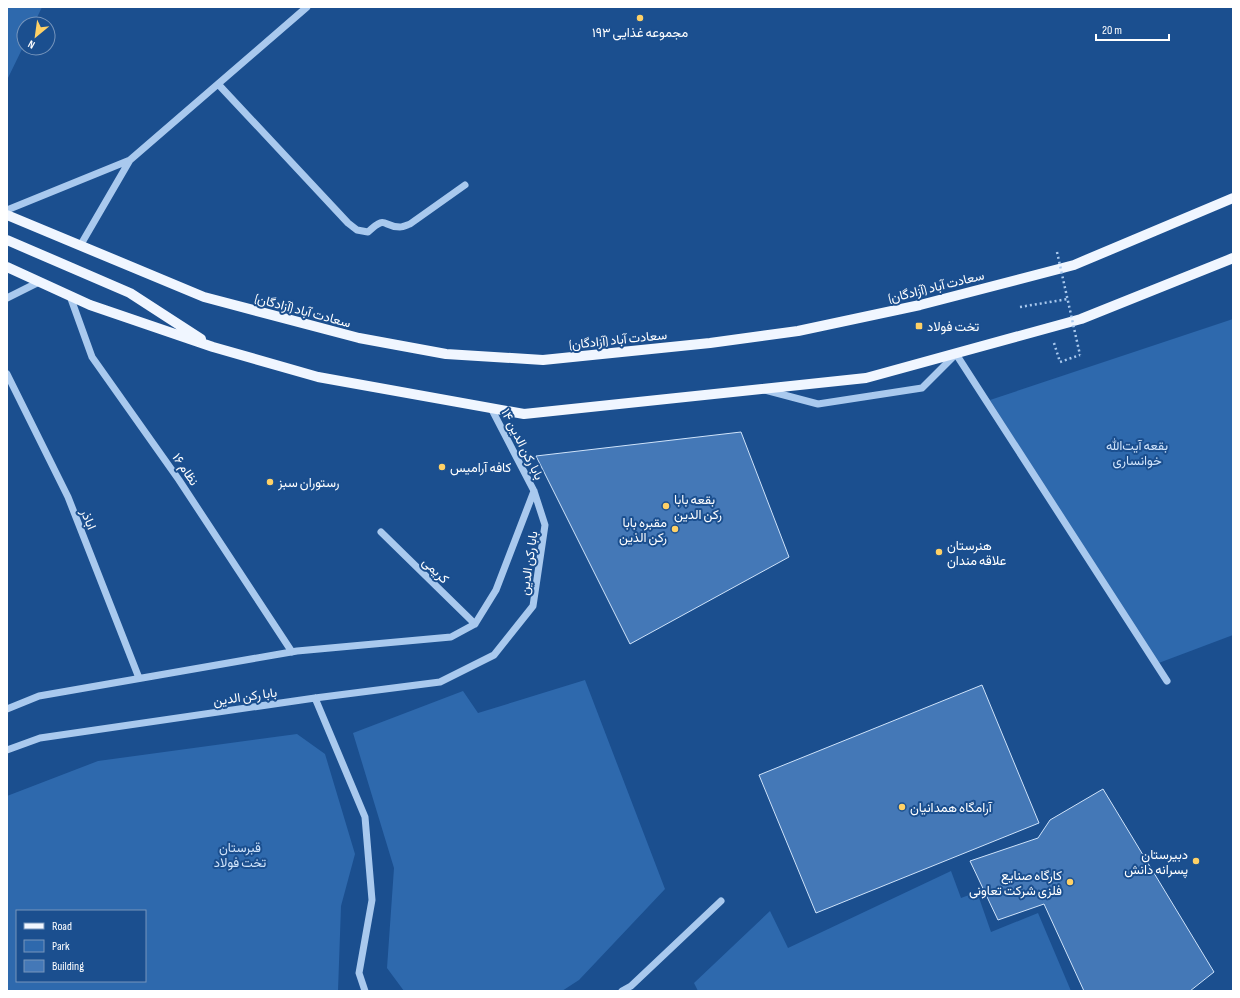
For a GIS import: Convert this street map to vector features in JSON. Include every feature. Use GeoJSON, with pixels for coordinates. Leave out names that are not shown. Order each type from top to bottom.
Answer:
{"type":"FeatureCollection","features":[{"type":"Feature","properties":{"kind":"main road","name":"سعادت آباد (آزادگان)"},"geometry":{"type":"LineString","coordinates":[[7,215],[204,297],[359,338],[446,354],[543,360],[710,343],[791,332],[920,305],[1074,265],[1233,198]]}},
{"type":"Feature","properties":{"kind":"main road"},"geometry":{"type":"LineString","coordinates":[[7,240],[130,293],[213,347]]}},
{"type":"Feature","properties":{"kind":"main road"},"geometry":{"type":"LineString","coordinates":[[7,267],[90,305],[213,347],[318,377],[524,414],[866,378],[1081,319],[1233,258]]}},
{"type":"Feature","properties":{"kind":"street"},"geometry":{"type":"LineString","coordinates":[[7,210],[130,160],[307,7]]}},
{"type":"Feature","properties":{"kind":"street"},"geometry":{"type":"LineString","coordinates":[[218,84],[348,223],[357,230],[368,232],[376,224],[383,222],[401,227],[410,224],[465,185]]}},
{"type":"Feature","properties":{"kind":"street"},"geometry":{"type":"LineString","coordinates":[[80,246],[130,160]]}},
{"type":"Feature","properties":{"kind":"street"},"geometry":{"type":"LineString","coordinates":[[7,298],[39,282]]}},
{"type":"Feature","properties":{"kind":"street","name":"نظام ۱۶"},"geometry":{"type":"LineString","coordinates":[[70,296],[92,357],[179,480],[292,652]]}},
{"type":"Feature","properties":{"kind":"street"},"geometry":{"type":"LineString","coordinates":[[760,389],[818,404],[922,388],[956,354],[1167,681]]}},
{"type":"Feature","properties":{"kind":"street","name":"اباذر"},"geometry":{"type":"LineString","coordinates":[[7,374],[68,497],[139,678]]}},
{"type":"Feature","properties":{"kind":"street","name":"بابا رکن الدین ۱۴"},"geometry":{"type":"LineString","coordinates":[[491,408],[534,491]]}},
{"type":"Feature","properties":{"kind":"street","name":"بابا رکن الدین"},"geometry":{"type":"LineString","coordinates":[[7,707],[39,696],[292,652],[451,637],[475,624],[496,590],[534,491]]}},
{"type":"Feature","properties":{"kind":"street","name":"بابا رکن الدین"},"geometry":{"type":"LineString","coordinates":[[7,750],[40,738],[314,698],[440,682],[494,655],[534,606],[545,524],[534,491]]}},
{"type":"Feature","properties":{"kind":"street","name":"کریمی"},"geometry":{"type":"LineString","coordinates":[[381,532],[475,624]]}},
{"type":"Feature","properties":{"kind":"street"},"geometry":{"type":"LineString","coordinates":[[314,698],[365,817],[372,900],[359,973],[365,991]]}},
{"type":"Feature","properties":{"kind":"street"},"geometry":{"type":"LineString","coordinates":[[622,991],[631,986],[721,901]]}},
{"type":"Feature","properties":{"kind":"path"},"geometry":{"type":"LineString","coordinates":[[1056,252],[1080,355],[1060,362]]}},
{"type":"Feature","properties":{"kind":"path"},"geometry":{"type":"LineString","coordinates":[[1020,307],[1068,299]]}},
{"type":"Feature","properties":{"kind":"green space"},"geometry":{"type":"Polygon","coordinates":[[[7,7],[42,7],[38,16],[16,16],[16,56],[19,56],[7,80],[7,7]]]}},
{"type":"Feature","properties":{"kind":"green space","name":"بقعه آیت‌الله خوانساری"},"geometry":{"type":"Polygon","coordinates":[[[1233,319],[1233,635],[1156,664],[990,400],[1233,319]]]}},
{"type":"Feature","properties":{"kind":"green space"},"geometry":{"type":"Polygon","coordinates":[[[585,680],[665,889],[579,980],[562,991],[404,991],[387,968],[394,868],[353,733],[463,691],[478,713],[585,680]]]}},
{"type":"Feature","properties":{"kind":"green space","name":"قبرستان تخت فولاد"},"geometry":{"type":"Polygon","coordinates":[[[297,734],[325,754],[355,854],[341,906],[338,991],[7,991],[7,796],[98,761],[297,734]]]}},
{"type":"Feature","properties":{"kind":"green space"},"geometry":{"type":"Polygon","coordinates":[[[951,871],[961,898],[977,892],[991,932],[1038,913],[1071,991],[698,991],[694,983],[770,911],[788,948],[951,871]]]}},
{"type":"Feature","properties":{"kind":"building","name":"بقعه بابا رکن الدین"},"geometry":{"type":"Polygon","coordinates":[[[741,432],[789,557],[630,644],[536,456],[741,432]]]}},
{"type":"Feature","properties":{"kind":"building","name":"آرامگاه همدانیان"},"geometry":{"type":"Polygon","coordinates":[[[982,685],[1039,823],[816,913],[759,775],[982,685]]]}},
{"type":"Feature","properties":{"kind":"building","name":"کارگاه صنایع فلزی شرکت تعاونی"},"geometry":{"type":"Polygon","coordinates":[[[1103,789],[1214,972],[1190,991],[1084,991],[1044,904],[998,920],[970,861],[1038,838],[1050,820],[1103,789]]]}},
{"type":"Feature","properties":{"kind":"place","name":"مجموعه غذایی ۱۹۳"},"geometry":{"type":"Point","coordinates":[640,18]}},
{"type":"Feature","properties":{"kind":"place","name":"تخت فولاد"},"geometry":{"type":"Point","coordinates":[919,326]}},
{"type":"Feature","properties":{"kind":"place","name":"کافه آرامیس"},"geometry":{"type":"Point","coordinates":[442,467]}},
{"type":"Feature","properties":{"kind":"place","name":"رستوران سبز"},"geometry":{"type":"Point","coordinates":[270,482]}},
{"type":"Feature","properties":{"kind":"place","name":"بقعه بابا رکن الدین"},"geometry":{"type":"Point","coordinates":[666,506]}},
{"type":"Feature","properties":{"kind":"place","name":"مقبره بابا رکن الذین"},"geometry":{"type":"Point","coordinates":[675,529]}},
{"type":"Feature","properties":{"kind":"place","name":"هنرستان علاقه مندان"},"geometry":{"type":"Point","coordinates":[939,552]}},
{"type":"Feature","properties":{"kind":"place","name":"آرامگاه همدانیان"},"geometry":{"type":"Point","coordinates":[902,807]}},
{"type":"Feature","properties":{"kind":"place","name":"دبیرستان پسرانه دانش"},"geometry":{"type":"Point","coordinates":[1196,861]}},
{"type":"Feature","properties":{"kind":"place","name":"کارگاه صنایع فلزی شرکت تعاونی"},"geometry":{"type":"Point","coordinates":[1070,882]}}]}
